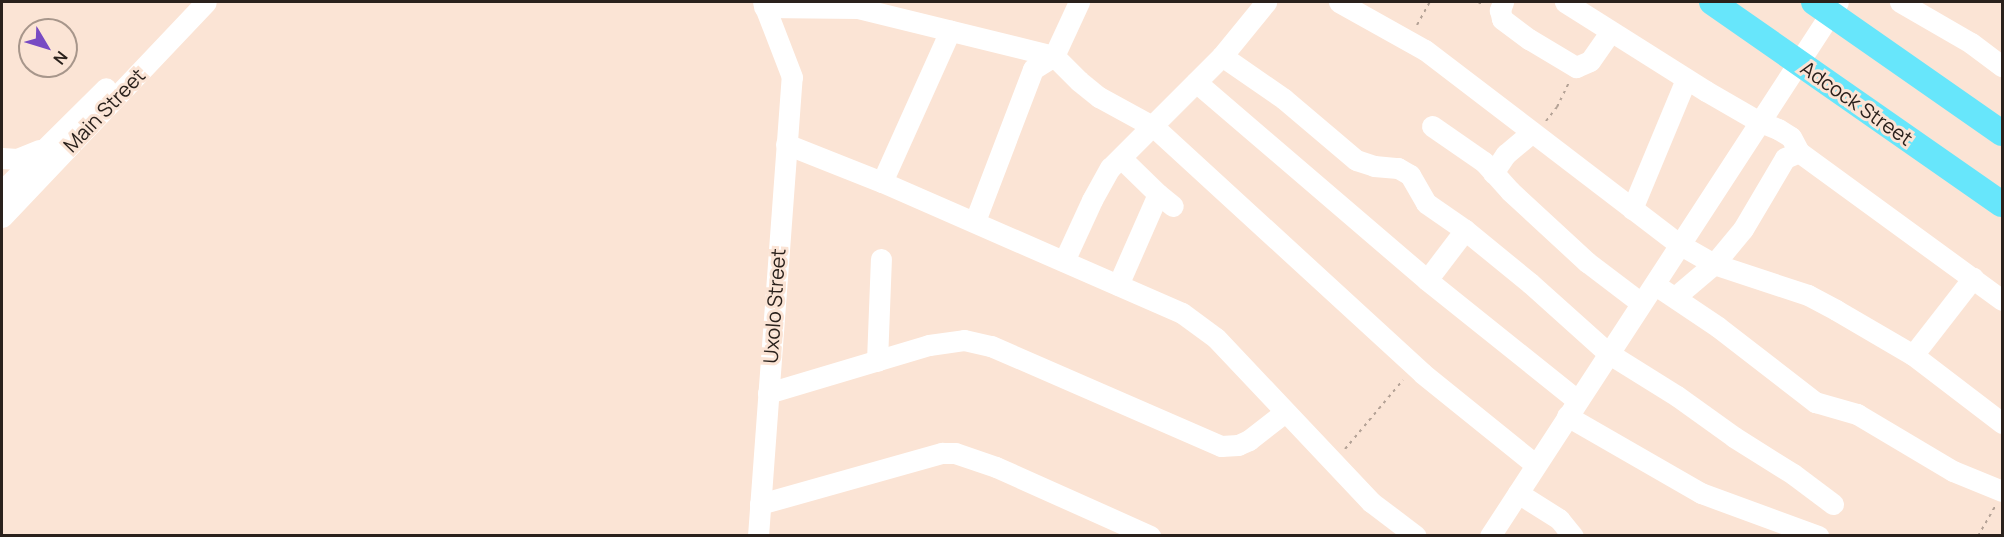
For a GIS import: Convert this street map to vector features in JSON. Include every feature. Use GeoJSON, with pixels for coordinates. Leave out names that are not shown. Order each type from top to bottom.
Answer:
{"type":"FeatureCollection","features":[{"type":"Feature","properties":{"kind":"main road","name":"Adcock Street"},"geometry":{"type":"LineString","coordinates":[[1712,2],[2002,204]]}},
{"type":"Feature","properties":{"kind":"main road"},"geometry":{"type":"LineString","coordinates":[[1827,5],[2002,133]]}},
{"type":"Feature","properties":{"kind":"street","name":"Main Street"},"geometry":{"type":"LineString","coordinates":[[2,191],[193,2]]}},
{"type":"Feature","properties":{"kind":"street","name":"Main Street"},"geometry":{"type":"LineString","coordinates":[[2,217],[206,2]]}},
{"type":"Feature","properties":{"kind":"street"},"geometry":{"type":"LineString","coordinates":[[975,221],[1033,69],[1054,56],[1079,2]]}},
{"type":"Feature","properties":{"kind":"street"},"geometry":{"type":"LineString","coordinates":[[1064,261],[1103,179],[1221,56],[1266,2]]}},
{"type":"Feature","properties":{"kind":"street"},"geometry":{"type":"LineString","coordinates":[[1339,2],[1409,39],[1679,244],[1714,264],[1808,295],[1913,356],[2002,423]]}},
{"type":"Feature","properties":{"kind":"street"},"geometry":{"type":"LineString","coordinates":[[1503,2],[1500,10],[1502,18],[1529,39],[1576,68],[1590,61],[1610,32]]}},
{"type":"Feature","properties":{"kind":"street"},"geometry":{"type":"LineString","coordinates":[[1565,2],[1686,79],[1758,121],[1791,137],[1799,152],[2002,300]]}},
{"type":"Feature","properties":{"kind":"street"},"geometry":{"type":"LineString","coordinates":[[1900,2],[1971,43],[2002,66]]}},
{"type":"Feature","properties":{"kind":"street"},"geometry":{"type":"LineString","coordinates":[[764,4],[858,8],[1054,56],[1099,97],[1154,127],[1415,366],[1536,465]]}},
{"type":"Feature","properties":{"kind":"street","name":"Uxolo Street"},"geometry":{"type":"LineString","coordinates":[[758,536],[792,77],[764,4]]}},
{"type":"Feature","properties":{"kind":"street"},"geometry":{"type":"LineString","coordinates":[[1490,536],[1798,61],[1827,5]]}},
{"type":"Feature","properties":{"kind":"street"},"geometry":{"type":"LineString","coordinates":[[882,182],[950,31]]}},
{"type":"Feature","properties":{"kind":"street"},"geometry":{"type":"LineString","coordinates":[[1221,56],[1284,99],[1356,160],[1405,171],[1414,179],[1426,203],[1465,230],[1566,312],[1608,353],[1677,396],[1734,437],[1793,474],[1833,504]]}},
{"type":"Feature","properties":{"kind":"street"},"geometry":{"type":"LineString","coordinates":[[1632,209],[1686,79]]}},
{"type":"Feature","properties":{"kind":"street"},"geometry":{"type":"LineString","coordinates":[[1196,82],[1572,408],[1701,493],[1818,536]]}},
{"type":"Feature","properties":{"kind":"street"},"geometry":{"type":"LineString","coordinates":[[1432,126],[1470,151],[1587,262],[1647,294],[1675,297],[1815,402],[1857,414],[2001,497]]}},
{"type":"Feature","properties":{"kind":"street"},"geometry":{"type":"LineString","coordinates":[[1493,173],[1506,154],[1532,132]]}},
{"type":"Feature","properties":{"kind":"street"},"geometry":{"type":"LineString","coordinates":[[786,144],[975,221],[1182,313],[1205,328],[1371,502],[1413,535]]}},
{"type":"Feature","properties":{"kind":"street"},"geometry":{"type":"LineString","coordinates":[[2,158],[17,159],[47,146]]}},
{"type":"Feature","properties":{"kind":"street"},"geometry":{"type":"LineString","coordinates":[[1675,297],[1714,264],[1743,229],[1785,158],[1799,152]]}},
{"type":"Feature","properties":{"kind":"street"},"geometry":{"type":"LineString","coordinates":[[1118,285],[1166,200],[1121,158]]}},
{"type":"Feature","properties":{"kind":"street"},"geometry":{"type":"LineString","coordinates":[[1426,280],[1465,230]]}},
{"type":"Feature","properties":{"kind":"street"},"geometry":{"type":"LineString","coordinates":[[877,361],[881,259]]}},
{"type":"Feature","properties":{"kind":"street"},"geometry":{"type":"LineString","coordinates":[[1913,356],[1973,278]]}},
{"type":"Feature","properties":{"kind":"street"},"geometry":{"type":"LineString","coordinates":[[768,393],[950,340],[974,341],[1221,446],[1239,445],[1249,440],[1285,412]]}},
{"type":"Feature","properties":{"kind":"street"},"geometry":{"type":"LineString","coordinates":[[760,504],[942,453],[955,453],[996,467],[1150,536]]}},
{"type":"Feature","properties":{"kind":"street"},"geometry":{"type":"LineString","coordinates":[[1518,493],[1559,519],[1574,536]]}},
{"type":"Feature","properties":{"kind":"path"},"geometry":{"type":"LineString","coordinates":[[1409,39],[1430,2]]}},
{"type":"Feature","properties":{"kind":"path"},"geometry":{"type":"LineString","coordinates":[[1532,132],[1543,125],[1557,107],[1576,68]]}},
{"type":"Feature","properties":{"kind":"path"},"geometry":{"type":"LineString","coordinates":[[1333,461],[1363,430],[1415,366]]}},
{"type":"Feature","properties":{"kind":"path"},"geometry":{"type":"LineString","coordinates":[[1978,536],[2001,497]]}}]}
